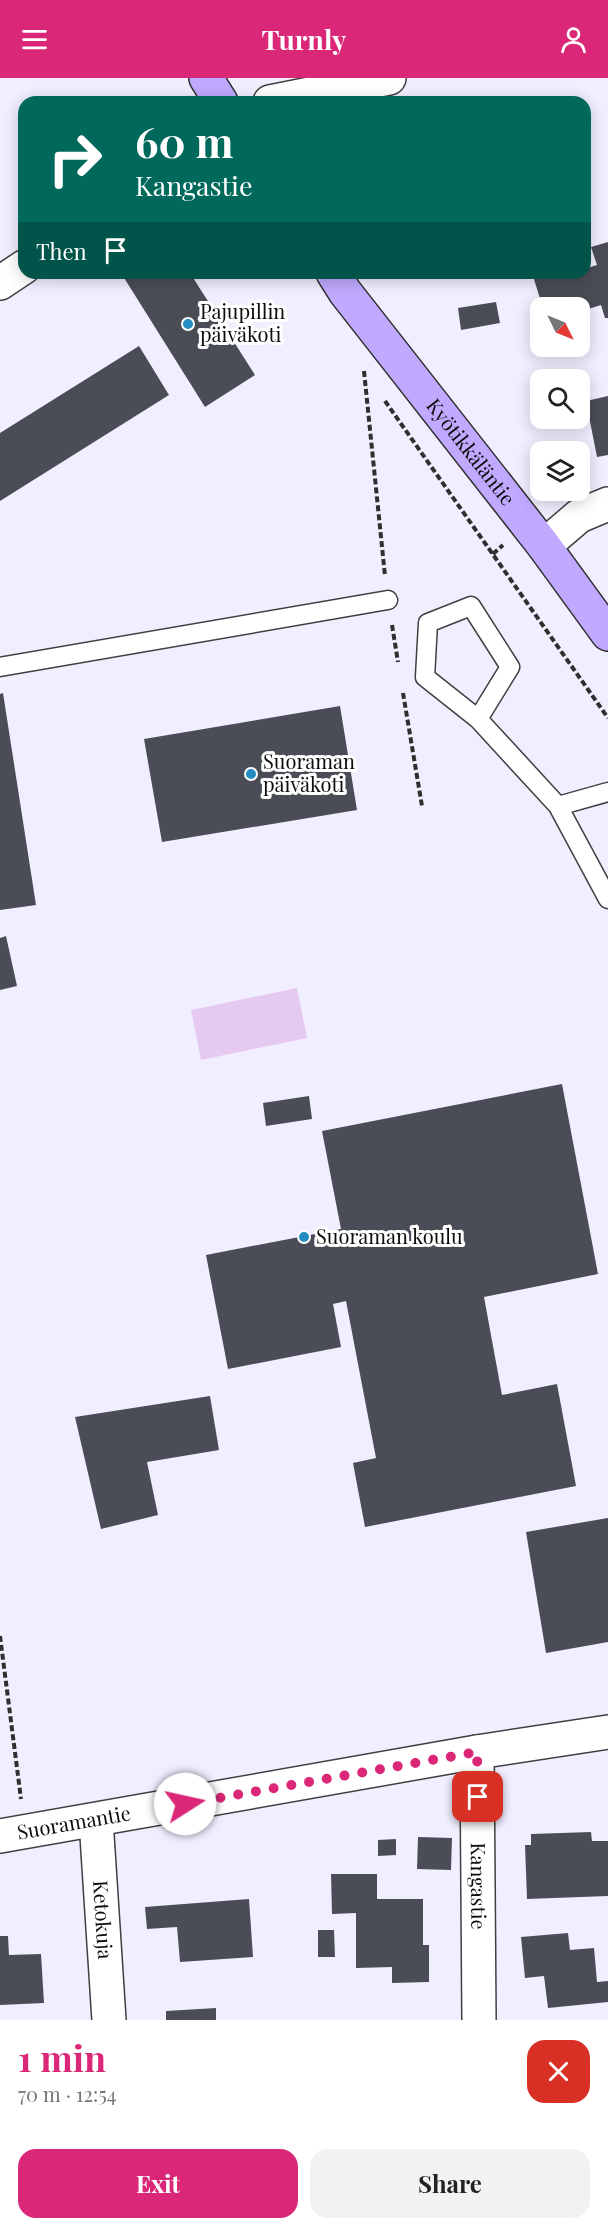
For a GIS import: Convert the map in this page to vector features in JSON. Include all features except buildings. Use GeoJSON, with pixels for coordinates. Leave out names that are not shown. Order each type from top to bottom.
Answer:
{"type":"FeatureCollection","features":[{"type":"Feature","properties":{"kind":"main road"},"geometry":{"type":"LineString","coordinates":[[206,78],[217,96]]}},
{"type":"Feature","properties":{"kind":"main road","name":"Kyötikkäläntie"},"geometry":{"type":"LineString","coordinates":[[337,279],[544,546],[608,634]]}},
{"type":"Feature","properties":{"kind":"street"},"geometry":{"type":"LineString","coordinates":[[300,96],[389,78]]}},
{"type":"Feature","properties":{"kind":"street"},"geometry":{"type":"LineString","coordinates":[[0,283],[18,271]]}},
{"type":"Feature","properties":{"kind":"street"},"geometry":{"type":"LineString","coordinates":[[544,546],[579,516],[608,504]]}},
{"type":"Feature","properties":{"kind":"street","name":"Suoramantie"},"geometry":{"type":"LineString","coordinates":[[12,1834],[477,1752],[608,1732]]}},
{"type":"Feature","properties":{"kind":"street","name":"Kangastie"},"geometry":{"type":"LineString","coordinates":[[477,1752],[479,2020]]}},
{"type":"Feature","properties":{"kind":"street","name":"Ketokuja"},"geometry":{"type":"LineString","coordinates":[[96,1820],[109,2020]]}},
{"type":"Feature","properties":{"kind":"lane"},"geometry":{"type":"LineString","coordinates":[[0,667],[388,600]]}},
{"type":"Feature","properties":{"kind":"lane"},"geometry":{"type":"LineString","coordinates":[[478,719],[510,667],[471,606],[428,622],[425,677],[478,719],[558,806],[608,899]]}},
{"type":"Feature","properties":{"kind":"lane"},"geometry":{"type":"LineString","coordinates":[[558,806],[608,792]]}},
{"type":"Feature","properties":{"kind":"path"},"geometry":{"type":"LineString","coordinates":[[364,370],[370,380]]}},
{"type":"Feature","properties":{"kind":"path"},"geometry":{"type":"LineString","coordinates":[[384,399],[608,718]]}},
{"type":"Feature","properties":{"kind":"path"},"geometry":{"type":"LineString","coordinates":[[0,1636],[12,1834]]}},
{"type":"Feature","properties":{"kind":"shaded area"},"geometry":{"type":"Polygon","coordinates":[[[297,988],[307,1038],[201,1060],[191,1010],[297,988]]]}},
{"type":"Feature","properties":{"kind":"place","name":"Pajupillin päiväkoti"},"geometry":{"type":"Point","coordinates":[188,324]}},
{"type":"Feature","properties":{"kind":"place","name":"Suoraman päiväkoti"},"geometry":{"type":"Point","coordinates":[251,774]}},
{"type":"Feature","properties":{"kind":"place","name":"Suoraman koulu"},"geometry":{"type":"Point","coordinates":[304,1237]}},
{"type":"Feature","properties":{"kind":"route"},"geometry":{"type":"LineString","coordinates":[[185,1804],[477,1752],[478,1797]]}}]}
